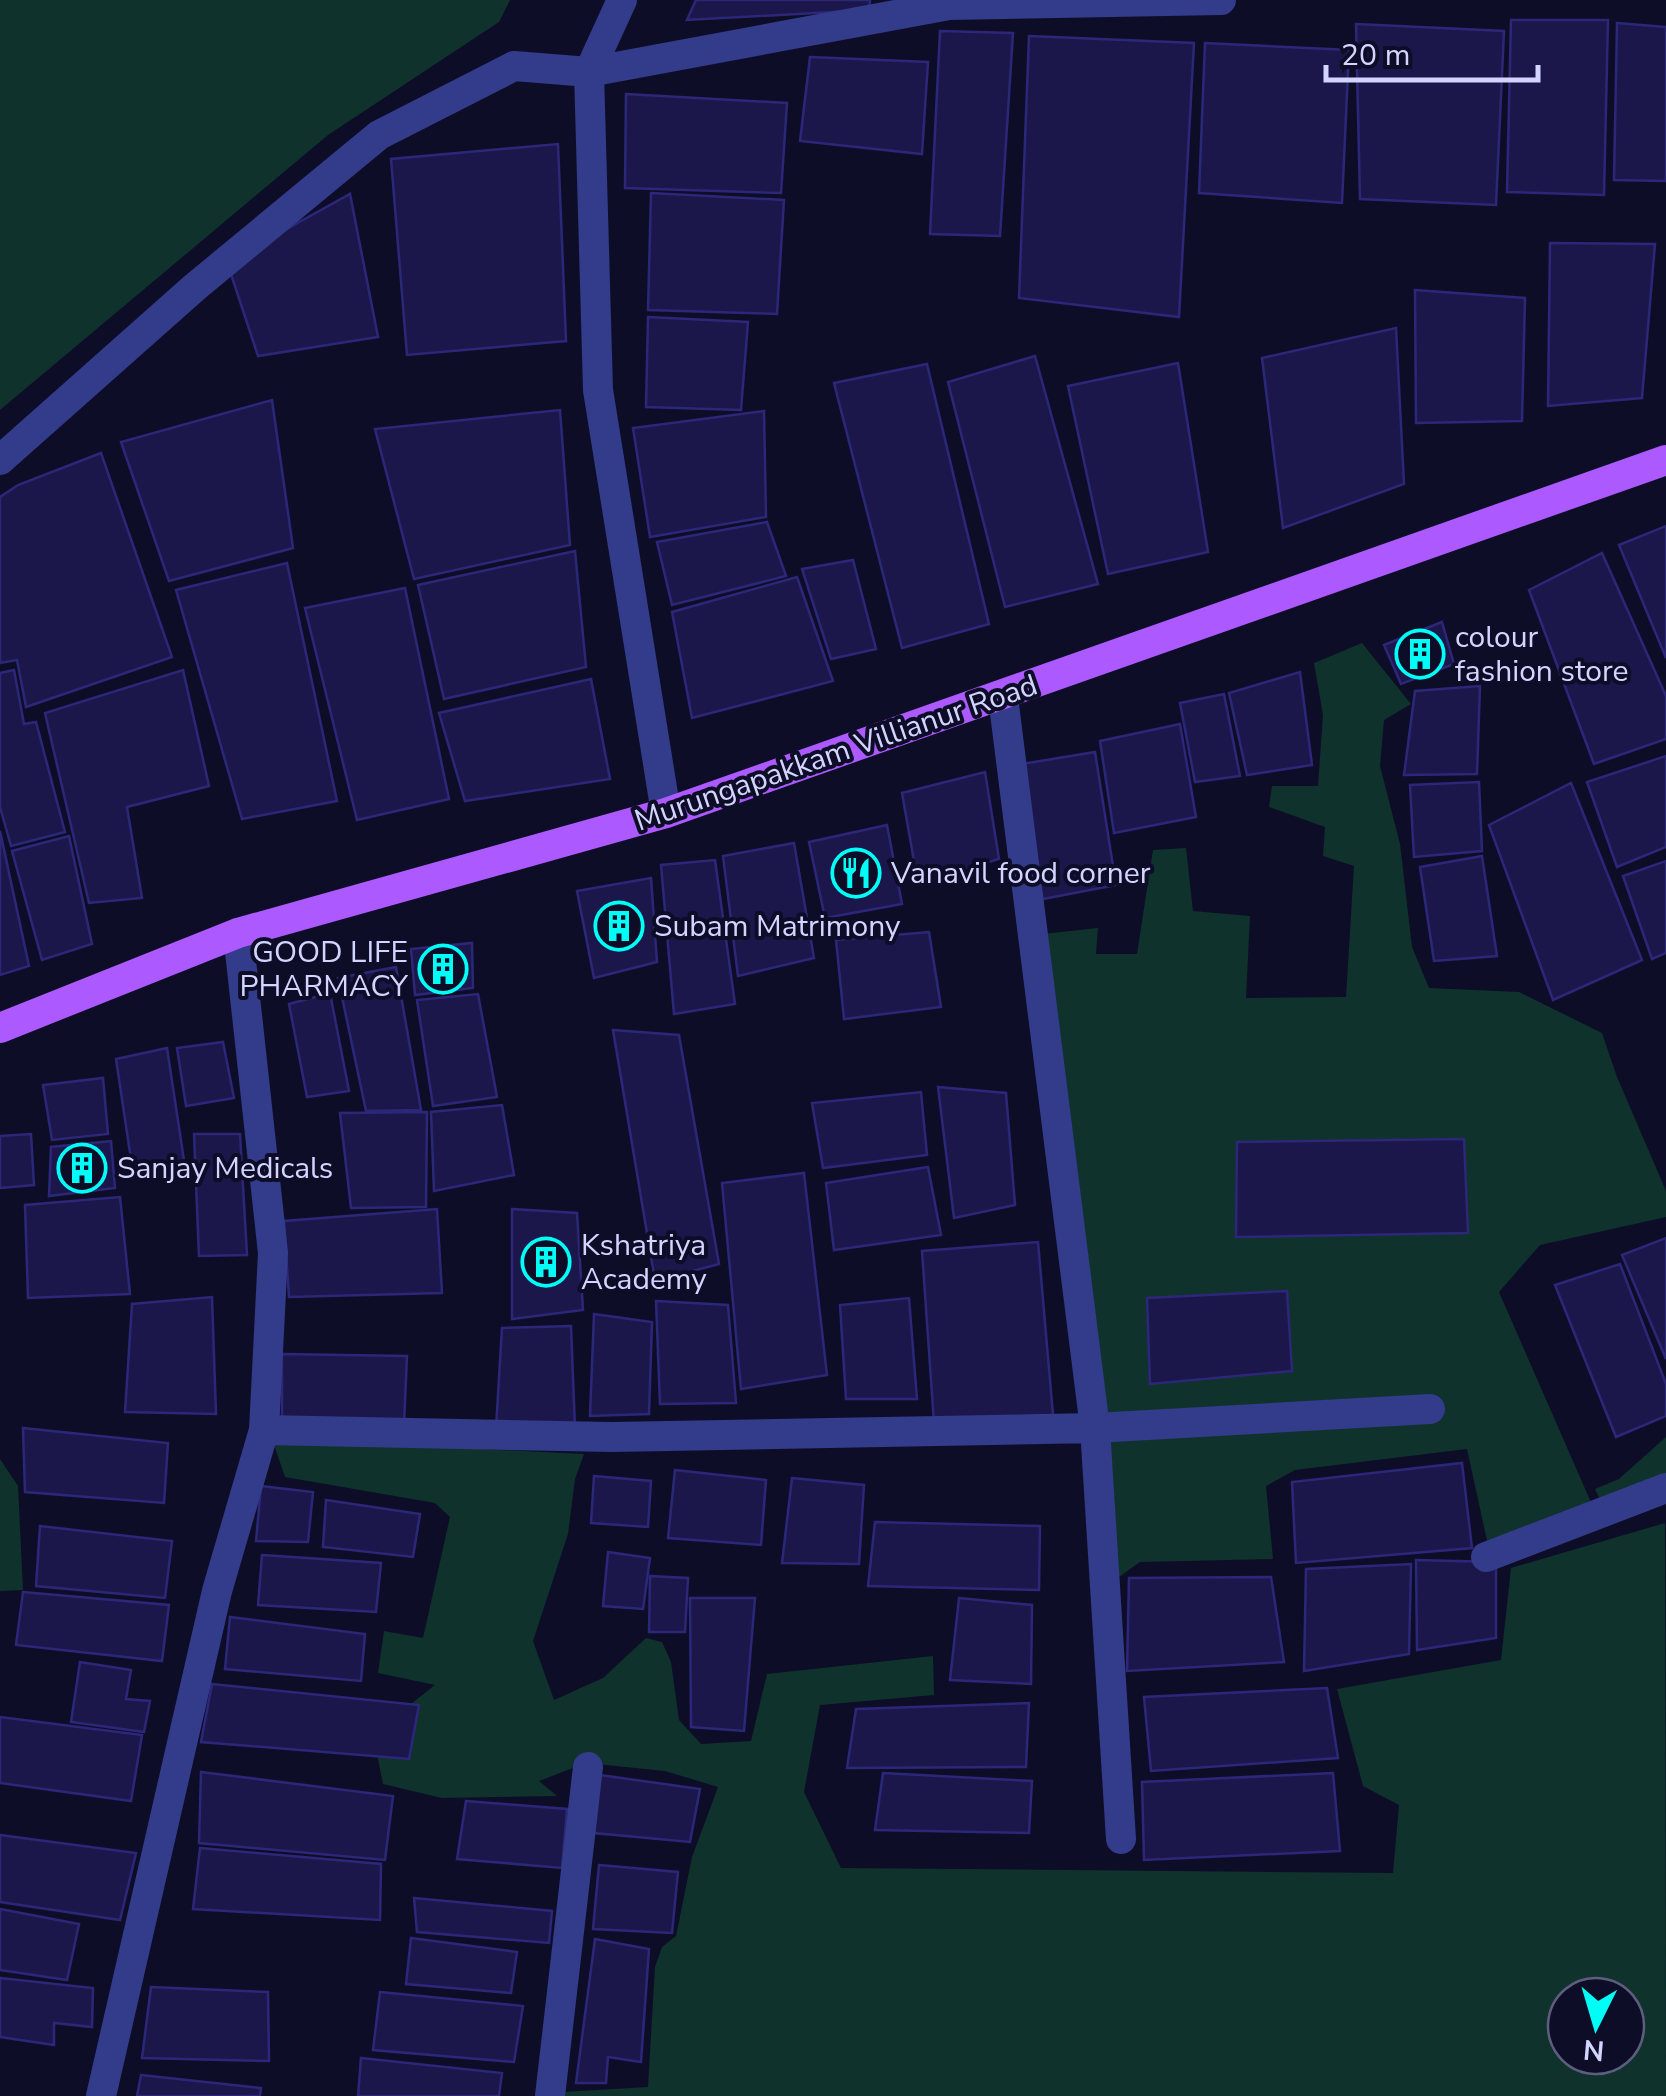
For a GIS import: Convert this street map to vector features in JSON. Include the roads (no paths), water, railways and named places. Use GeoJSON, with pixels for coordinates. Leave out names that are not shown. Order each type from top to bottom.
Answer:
{"type":"FeatureCollection","features":[{"type":"Feature","properties":{"kind":"main road","name":"Murungapakkam Villianur Road"},"geometry":{"type":"LineString","coordinates":[[0,1028],[238,934],[666,813],[1666,460]]}},
{"type":"Feature","properties":{"kind":"street"},"geometry":{"type":"LineString","coordinates":[[622,0],[589,72],[598,390],[666,813]]}},
{"type":"Feature","properties":{"kind":"street"},"geometry":{"type":"LineString","coordinates":[[0,460],[196,287],[379,134],[514,66],[589,72],[949,5],[1221,0]]}},
{"type":"Feature","properties":{"kind":"street"},"geometry":{"type":"LineString","coordinates":[[1003,697],[1096,1428],[1122,1839]]}},
{"type":"Feature","properties":{"kind":"street"},"geometry":{"type":"LineString","coordinates":[[101,2096],[217,1591],[264,1430],[273,1253],[238,934]]}},
{"type":"Feature","properties":{"kind":"street"},"geometry":{"type":"LineString","coordinates":[[264,1430],[612,1437],[1096,1428],[1430,1409]]}},
{"type":"Feature","properties":{"kind":"street"},"geometry":{"type":"LineString","coordinates":[[1486,1558],[1666,1488]]}},
{"type":"Feature","properties":{"kind":"street"},"geometry":{"type":"LineString","coordinates":[[550,2096],[588,1767]]}},
{"type":"Feature","properties":{"kind":"place","name":"colour fashion store"},"geometry":{"type":"Point","coordinates":[1420,654]}},
{"type":"Feature","properties":{"kind":"place","name":"Vanavil food corner"},"geometry":{"type":"Point","coordinates":[856,873]}},
{"type":"Feature","properties":{"kind":"place","name":"Subam Matrimony"},"geometry":{"type":"Point","coordinates":[619,926]}},
{"type":"Feature","properties":{"kind":"place","name":"GOOD LIFE PHARMACY"},"geometry":{"type":"Point","coordinates":[443,969]}},
{"type":"Feature","properties":{"kind":"place","name":"Sanjay Medicals"},"geometry":{"type":"Point","coordinates":[82,1168]}},
{"type":"Feature","properties":{"kind":"place","name":"Kshatriya Academy"},"geometry":{"type":"Point","coordinates":[546,1262]}}]}
